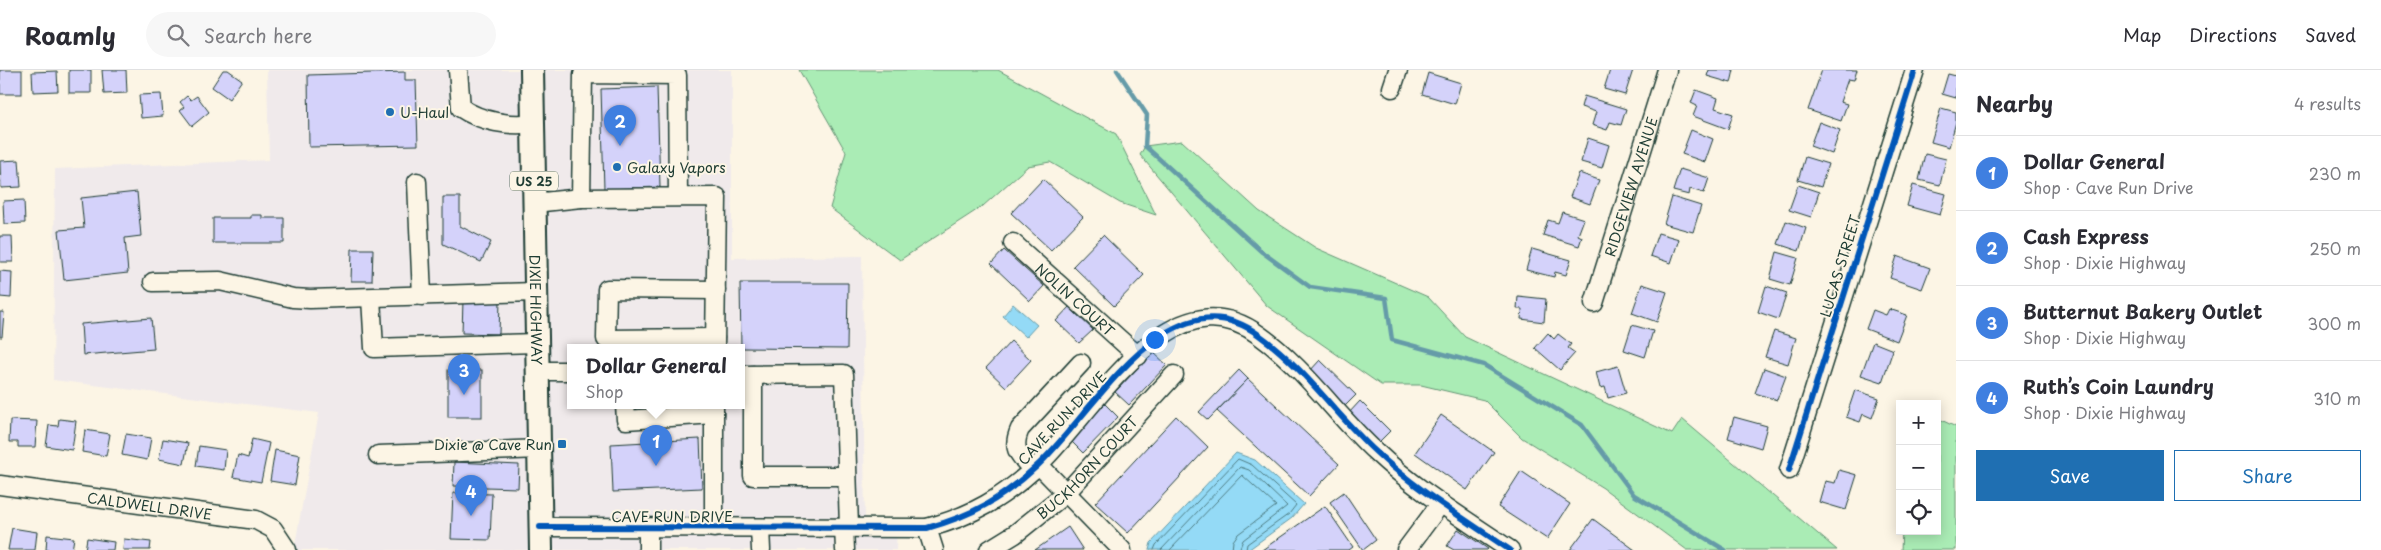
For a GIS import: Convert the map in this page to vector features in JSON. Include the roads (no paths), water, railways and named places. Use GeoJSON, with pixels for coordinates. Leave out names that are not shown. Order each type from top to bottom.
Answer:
{"type":"FeatureCollection","features":[{"type":"Feature","properties":{"kind":"main road","name":"DIXIE HIGHWAY"},"geometry":{"type":"LineString","coordinates":[[532,70],[541,550]]}},
{"type":"Feature","properties":{"kind":"street"},"geometry":{"type":"LineString","coordinates":[[458,70],[461,108],[469,114],[508,124],[533,123]]}},
{"type":"Feature","properties":{"kind":"street"},"geometry":{"type":"LineString","coordinates":[[1392,88],[1398,70]]}},
{"type":"Feature","properties":{"kind":"street","name":"RIDGEVIEW AVENUE"},"geometry":{"type":"LineString","coordinates":[[1594,303],[1667,70]]}},
{"type":"Feature","properties":{"kind":"street","name":"LUCAS STREET"},"geometry":{"type":"LineString","coordinates":[[1789,470],[1915,70]]}},
{"type":"Feature","properties":{"kind":"street"},"geometry":{"type":"LineString","coordinates":[[581,198],[583,74],[677,75],[678,197]]}},
{"type":"Feature","properties":{"kind":"street"},"geometry":{"type":"LineString","coordinates":[[417,182],[422,296]]}},
{"type":"Feature","properties":{"kind":"street"},"geometry":{"type":"LineString","coordinates":[[534,203],[581,198],[716,197],[716,290],[715,343],[606,339],[607,289],[716,290]]}},
{"type":"Feature","properties":{"kind":"street","name":"NOLIN COURT"},"geometry":{"type":"LineString","coordinates":[[1013,242],[1138,356]]}},
{"type":"Feature","properties":{"kind":"street"},"geometry":{"type":"LineString","coordinates":[[153,282],[220,281],[293,298],[371,298],[535,292]]}},
{"type":"Feature","properties":{"kind":"street"},"geometry":{"type":"LineString","coordinates":[[371,298],[374,348],[536,343]]}},
{"type":"Feature","properties":{"kind":"street","name":"CAVE RUN DRIVE"},"geometry":{"type":"LineString","coordinates":[[540,527],[927,528],[967,516],[996,500],[1036,468],[1138,356],[1163,333],[1174,327],[1205,317],[1224,318],[1259,334],[1297,370],[1375,452],[1441,503],[1510,550]]}},
{"type":"Feature","properties":{"kind":"street"},"geometry":{"type":"LineString","coordinates":[[1081,363],[1020,429],[1015,440],[1016,450],[1066,493],[1122,550]]}},
{"type":"Feature","properties":{"kind":"street"},"geometry":{"type":"LineString","coordinates":[[537,371],[567,370]]}},
{"type":"Feature","properties":{"kind":"street"},"geometry":{"type":"LineString","coordinates":[[844,550],[847,476],[844,374],[747,375],[753,476],[847,476]]}},
{"type":"Feature","properties":{"kind":"street","name":"BUCKHORN COURT"},"geometry":{"type":"LineString","coordinates":[[989,550],[1015,534],[1066,493],[1174,375]]}},
{"type":"Feature","properties":{"kind":"street"},"geometry":{"type":"LineString","coordinates":[[625,409],[626,420],[714,410],[714,528]]}},
{"type":"Feature","properties":{"kind":"street"},"geometry":{"type":"LineString","coordinates":[[378,456],[540,449]]}},
{"type":"Feature","properties":{"kind":"street","name":"CALDWELL DRIVE"},"geometry":{"type":"LineString","coordinates":[[0,485],[256,520],[273,529],[287,550]]}},
{"type":"Feature","properties":{"kind":"street"},"geometry":{"type":"LineString","coordinates":[[1406,550],[1441,503]]}},
{"type":"Feature","properties":{"kind":"street"},"geometry":{"type":"LineString","coordinates":[[648,528],[648,550]]}},
{"type":"Feature","properties":{"kind":"street"},"geometry":{"type":"LineString","coordinates":[[760,528],[761,550]]}},
{"type":"Feature","properties":{"kind":"street"},"geometry":{"type":"LineString","coordinates":[[927,528],[934,550]]}},
{"type":"Feature","properties":{"kind":"water"},"geometry":{"type":"Polygon","coordinates":[[[1013,304],[1037,325],[1026,337],[1003,316],[1013,304]]]}},
{"type":"Feature","properties":{"kind":"water"},"geometry":{"type":"Polygon","coordinates":[[[1236,453],[1255,460],[1304,504],[1292,518],[1248,550],[1149,550],[1151,543],[1236,453]]]}},
{"type":"Feature","properties":{"kind":"waterway"},"geometry":{"type":"LineString","coordinates":[[1117,70],[1147,115],[1145,146],[1262,252],[1310,287],[1386,298],[1392,340],[1484,365],[1582,425],[1634,495],[1725,550]]}},
{"type":"Feature","properties":{"kind":"place","name":"U-Haul"},"geometry":{"type":"Point","coordinates":[390,112]}},
{"type":"Feature","properties":{"kind":"place","name":"Cash Express"},"geometry":{"type":"Point","coordinates":[620,146]}},
{"type":"Feature","properties":{"kind":"place","name":"Galaxy Vapors"},"geometry":{"type":"Point","coordinates":[617,167]}},
{"type":"Feature","properties":{"kind":"place","name":"Butternut Bakery Outlet"},"geometry":{"type":"Point","coordinates":[464,395]}},
{"type":"Feature","properties":{"kind":"place","name":"Dixie @ Cave Run"},"geometry":{"type":"Point","coordinates":[562,444]}},
{"type":"Feature","properties":{"kind":"place","name":"Dollar General"},"geometry":{"type":"Point","coordinates":[656,466]}},
{"type":"Feature","properties":{"kind":"place","name":"Ruth’s Coin Laundry"},"geometry":{"type":"Point","coordinates":[471,516]}}]}
